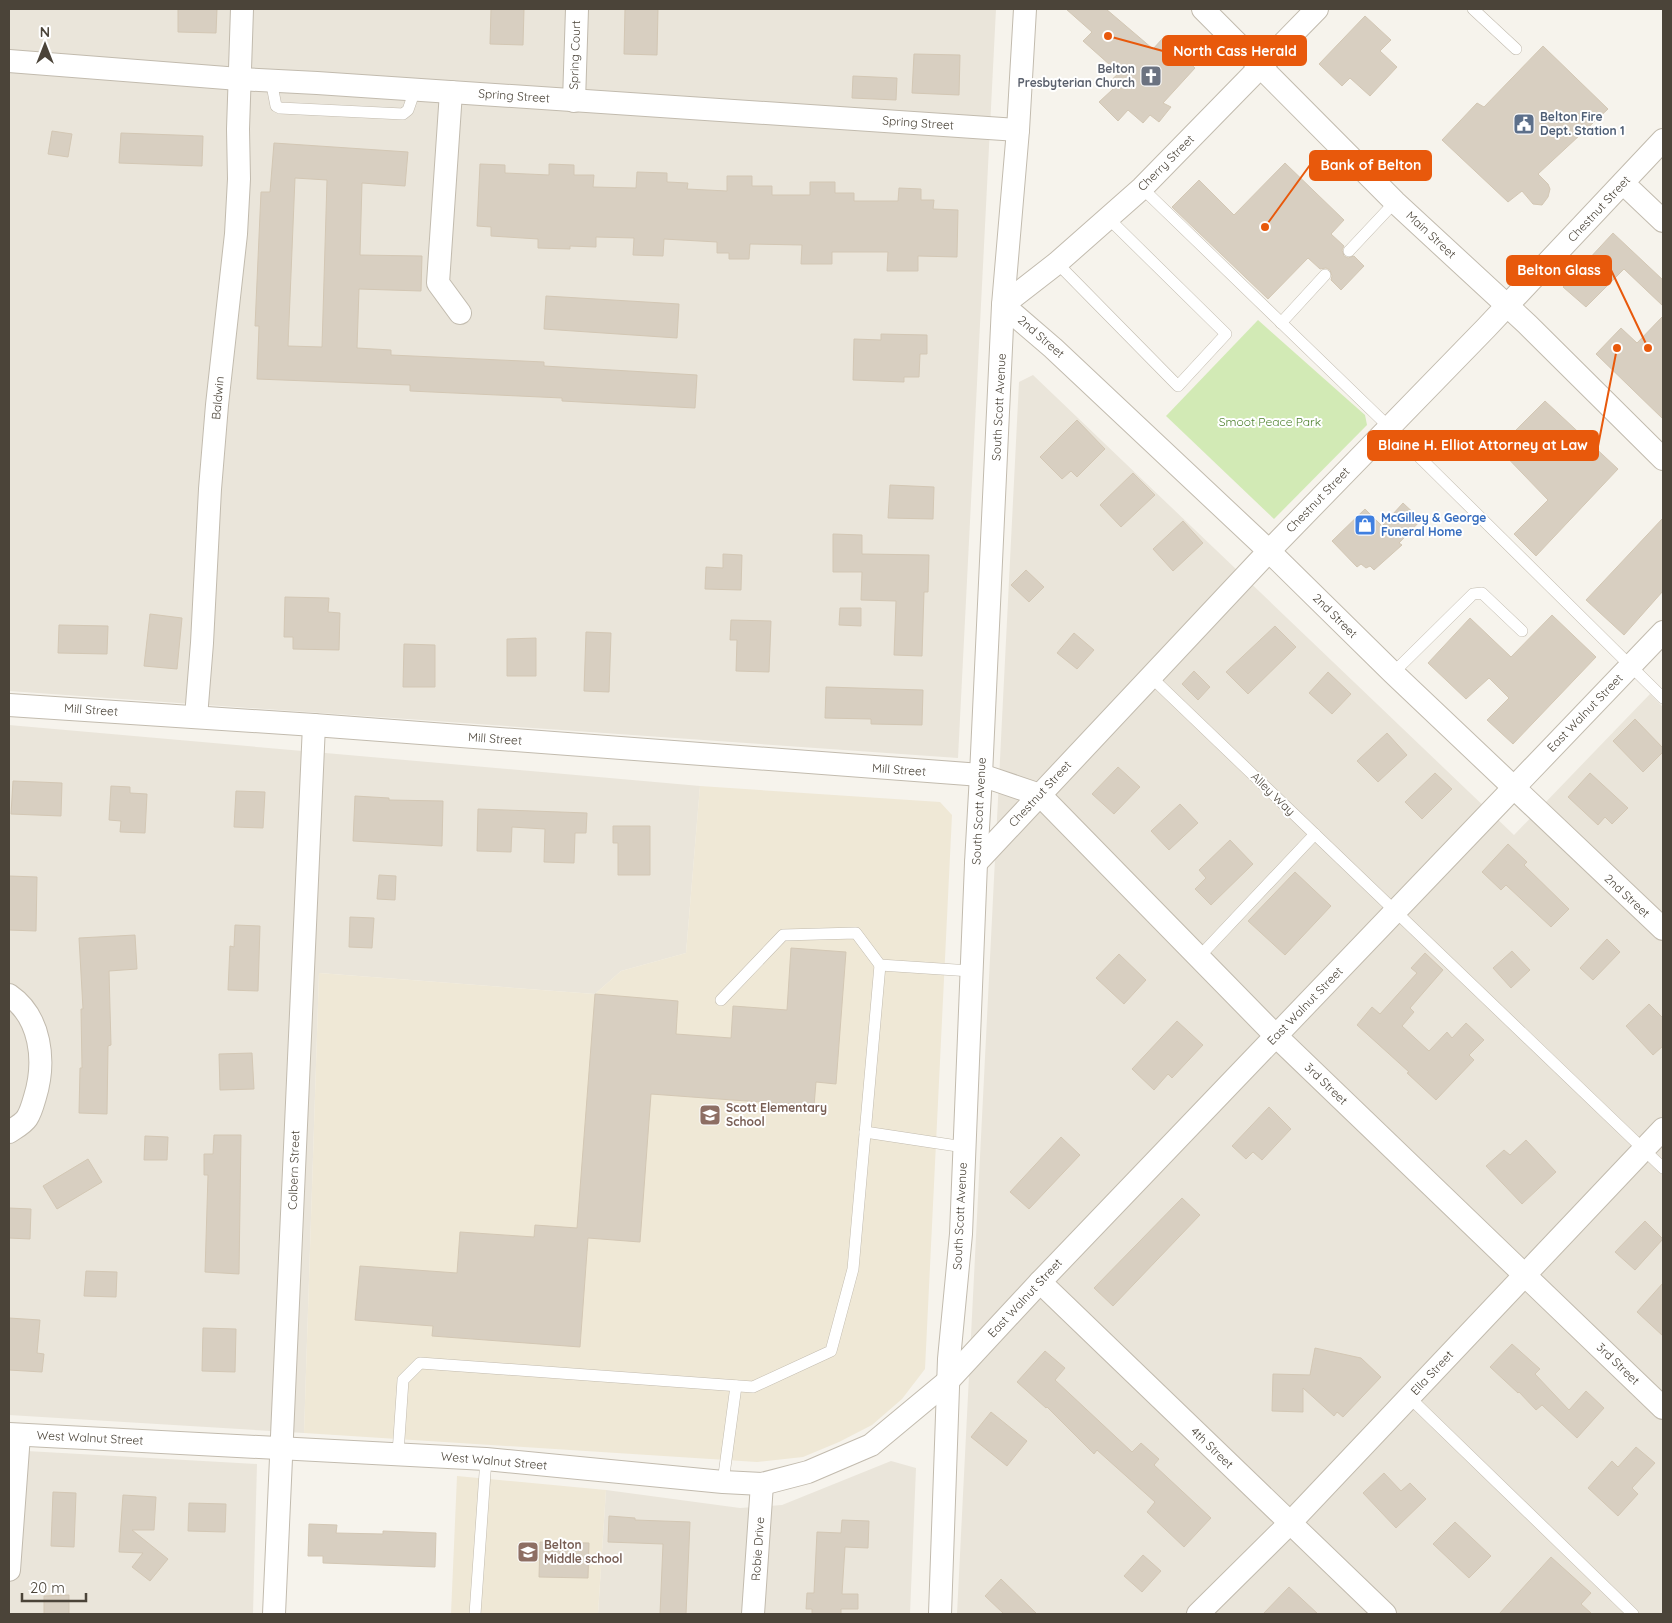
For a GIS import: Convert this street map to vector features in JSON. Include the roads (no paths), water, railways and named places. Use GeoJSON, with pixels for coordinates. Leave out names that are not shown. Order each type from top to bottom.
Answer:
{"type":"FeatureCollection","features":[{"type":"Feature","properties":{"kind":"street","name":"Baldwin"},"geometry":{"type":"LineString","coordinates":[[196,718],[214,452],[236,234],[239,179],[239,79],[242,9]]}},
{"type":"Feature","properties":{"kind":"street","name":"Spring Court"},"geometry":{"type":"LineString","coordinates":[[574,101],[577,9]]}},
{"type":"Feature","properties":{"kind":"street","name":"South Scott Avenue"},"geometry":{"type":"LineString","coordinates":[[940,1614],[948,1381],[961,1234],[971,972],[982,776],[1003,305],[1018,130],[1025,9]]}},
{"type":"Feature","properties":{"kind":"street","name":"Main Street"},"geometry":{"type":"LineString","coordinates":[[1202,9],[1395,202],[1507,306],[1663,459]]}},
{"type":"Feature","properties":{"kind":"street","name":"Cherry Street"},"geometry":{"type":"LineString","coordinates":[[1003,305],[1057,263],[1142,188],[1317,9]]}},
{"type":"Feature","properties":{"kind":"street","name":"Spring Street"},"geometry":{"type":"LineString","coordinates":[[9,61],[239,79],[1018,130]]}},
{"type":"Feature","properties":{"kind":"street"},"geometry":{"type":"LineString","coordinates":[[451,92],[438,283],[460,313]]}},
{"type":"Feature","properties":{"kind":"street","name":"Chestnut Street"},"geometry":{"type":"LineString","coordinates":[[976,863],[1269,551],[1507,306],[1663,140]]}},
{"type":"Feature","properties":{"kind":"street"},"geometry":{"type":"LineString","coordinates":[[1623,183],[1663,221]]}},
{"type":"Feature","properties":{"kind":"street","name":"2nd Street"},"geometry":{"type":"LineString","coordinates":[[1003,305],[1053,348],[1269,551],[1393,673],[1663,930]]}},
{"type":"Feature","properties":{"kind":"street","name":"East Walnut Street"},"geometry":{"type":"LineString","coordinates":[[948,1381],[1040,1282],[1663,632]]}},
{"type":"Feature","properties":{"kind":"street","name":"Mill Street"},"geometry":{"type":"LineString","coordinates":[[9,705],[314,725],[982,776]]}},
{"type":"Feature","properties":{"kind":"street","name":"Colbern Street"},"geometry":{"type":"LineString","coordinates":[[274,1614],[314,725]]}},
{"type":"Feature","properties":{"kind":"street","name":"3rd Street"},"geometry":{"type":"LineString","coordinates":[[982,776],[1040,795],[1276,1036],[1663,1408]]}},
{"type":"Feature","properties":{"kind":"street"},"geometry":{"type":"LineString","coordinates":[[9,996],[30,1017],[38,1036],[41,1059],[38,1088],[30,1113],[26,1120],[9,1132]]}},
{"type":"Feature","properties":{"kind":"street","name":"Ella Street"},"geometry":{"type":"LineString","coordinates":[[1198,1614],[1290,1522],[1663,1129]]}},
{"type":"Feature","properties":{"kind":"street","name":"4th Street"},"geometry":{"type":"LineString","coordinates":[[1040,1282],[1385,1614]]}},
{"type":"Feature","properties":{"kind":"street","name":"West Walnut Street"},"geometry":{"type":"LineString","coordinates":[[14,1434],[398,1453],[762,1484],[808,1472],[871,1445],[948,1381]]}},
{"type":"Feature","properties":{"kind":"street"},"geometry":{"type":"LineString","coordinates":[[9,1570],[14,1434]]}},
{"type":"Feature","properties":{"kind":"street","name":"Robie Drive"},"geometry":{"type":"LineString","coordinates":[[753,1614],[762,1484]]}},
{"type":"Feature","properties":{"kind":"lane"},"geometry":{"type":"LineString","coordinates":[[1473,9],[1516,49]]}},
{"type":"Feature","properties":{"kind":"lane"},"geometry":{"type":"LineString","coordinates":[[1142,188],[1390,427],[1663,698]]}},
{"type":"Feature","properties":{"kind":"lane"},"geometry":{"type":"LineString","coordinates":[[1348,251],[1395,202]]}},
{"type":"Feature","properties":{"kind":"lane"},"geometry":{"type":"LineString","coordinates":[[1057,263],[1178,386],[1226,334],[1108,218]]}},
{"type":"Feature","properties":{"kind":"lane"},"geometry":{"type":"LineString","coordinates":[[1282,323],[1326,275]]}},
{"type":"Feature","properties":{"kind":"lane"},"geometry":{"type":"LineString","coordinates":[[1393,673],[1473,594],[1482,593],[1522,631]]}},
{"type":"Feature","properties":{"kind":"lane","name":"Alley Way"},"geometry":{"type":"LineString","coordinates":[[1151,677],[1663,1168]]}},
{"type":"Feature","properties":{"kind":"lane"},"geometry":{"type":"LineString","coordinates":[[1199,957],[1315,834]]}},
{"type":"Feature","properties":{"kind":"lane"},"geometry":{"type":"LineString","coordinates":[[398,1453],[403,1380],[420,1363],[753,1387],[831,1351],[853,1269],[880,966],[856,933],[783,935],[721,1000]]}},
{"type":"Feature","properties":{"kind":"lane"},"geometry":{"type":"LineString","coordinates":[[880,966],[971,972]]}},
{"type":"Feature","properties":{"kind":"lane"},"geometry":{"type":"LineString","coordinates":[[865,1132],[964,1146]]}},
{"type":"Feature","properties":{"kind":"lane"},"geometry":{"type":"LineString","coordinates":[[723,1482],[736,1386]]}},
{"type":"Feature","properties":{"kind":"lane"},"geometry":{"type":"LineString","coordinates":[[1409,1397],[1633,1614]]}},
{"type":"Feature","properties":{"kind":"lane"},"geometry":{"type":"LineString","coordinates":[[475,1614],[486,1459]]}},
{"type":"Feature","properties":{"kind":"place","name":"North Cass Herald"},"geometry":{"type":"Point","coordinates":[1108,36]}},
{"type":"Feature","properties":{"kind":"place","name":"Belton Presbyterian Church"},"geometry":{"type":"Point","coordinates":[1151,76]}},
{"type":"Feature","properties":{"kind":"place","name":"Belton Fire Dept. Station 1"},"geometry":{"type":"Point","coordinates":[1524,124]}},
{"type":"Feature","properties":{"kind":"place","name":"Bank of Belton"},"geometry":{"type":"Point","coordinates":[1265,227]}},
{"type":"Feature","properties":{"kind":"place","name":"Blaine H. Elliot Attorney at Law"},"geometry":{"type":"Point","coordinates":[1617,348]}},
{"type":"Feature","properties":{"kind":"place","name":"Belton Glass"},"geometry":{"type":"Point","coordinates":[1648,348]}},
{"type":"Feature","properties":{"kind":"place","name":"McGilley & George Funeral Home"},"geometry":{"type":"Point","coordinates":[1365,525]}},
{"type":"Feature","properties":{"kind":"place","name":"Scott Elementary School"},"geometry":{"type":"Point","coordinates":[710,1115]}},
{"type":"Feature","properties":{"kind":"place","name":"Belton Middle school"},"geometry":{"type":"Point","coordinates":[528,1552]}},
{"type":"Feature","properties":{"kind":"park label","name":"Smoot Peace Park"},"geometry":{"type":"Point","coordinates":[1270,422]}}]}
